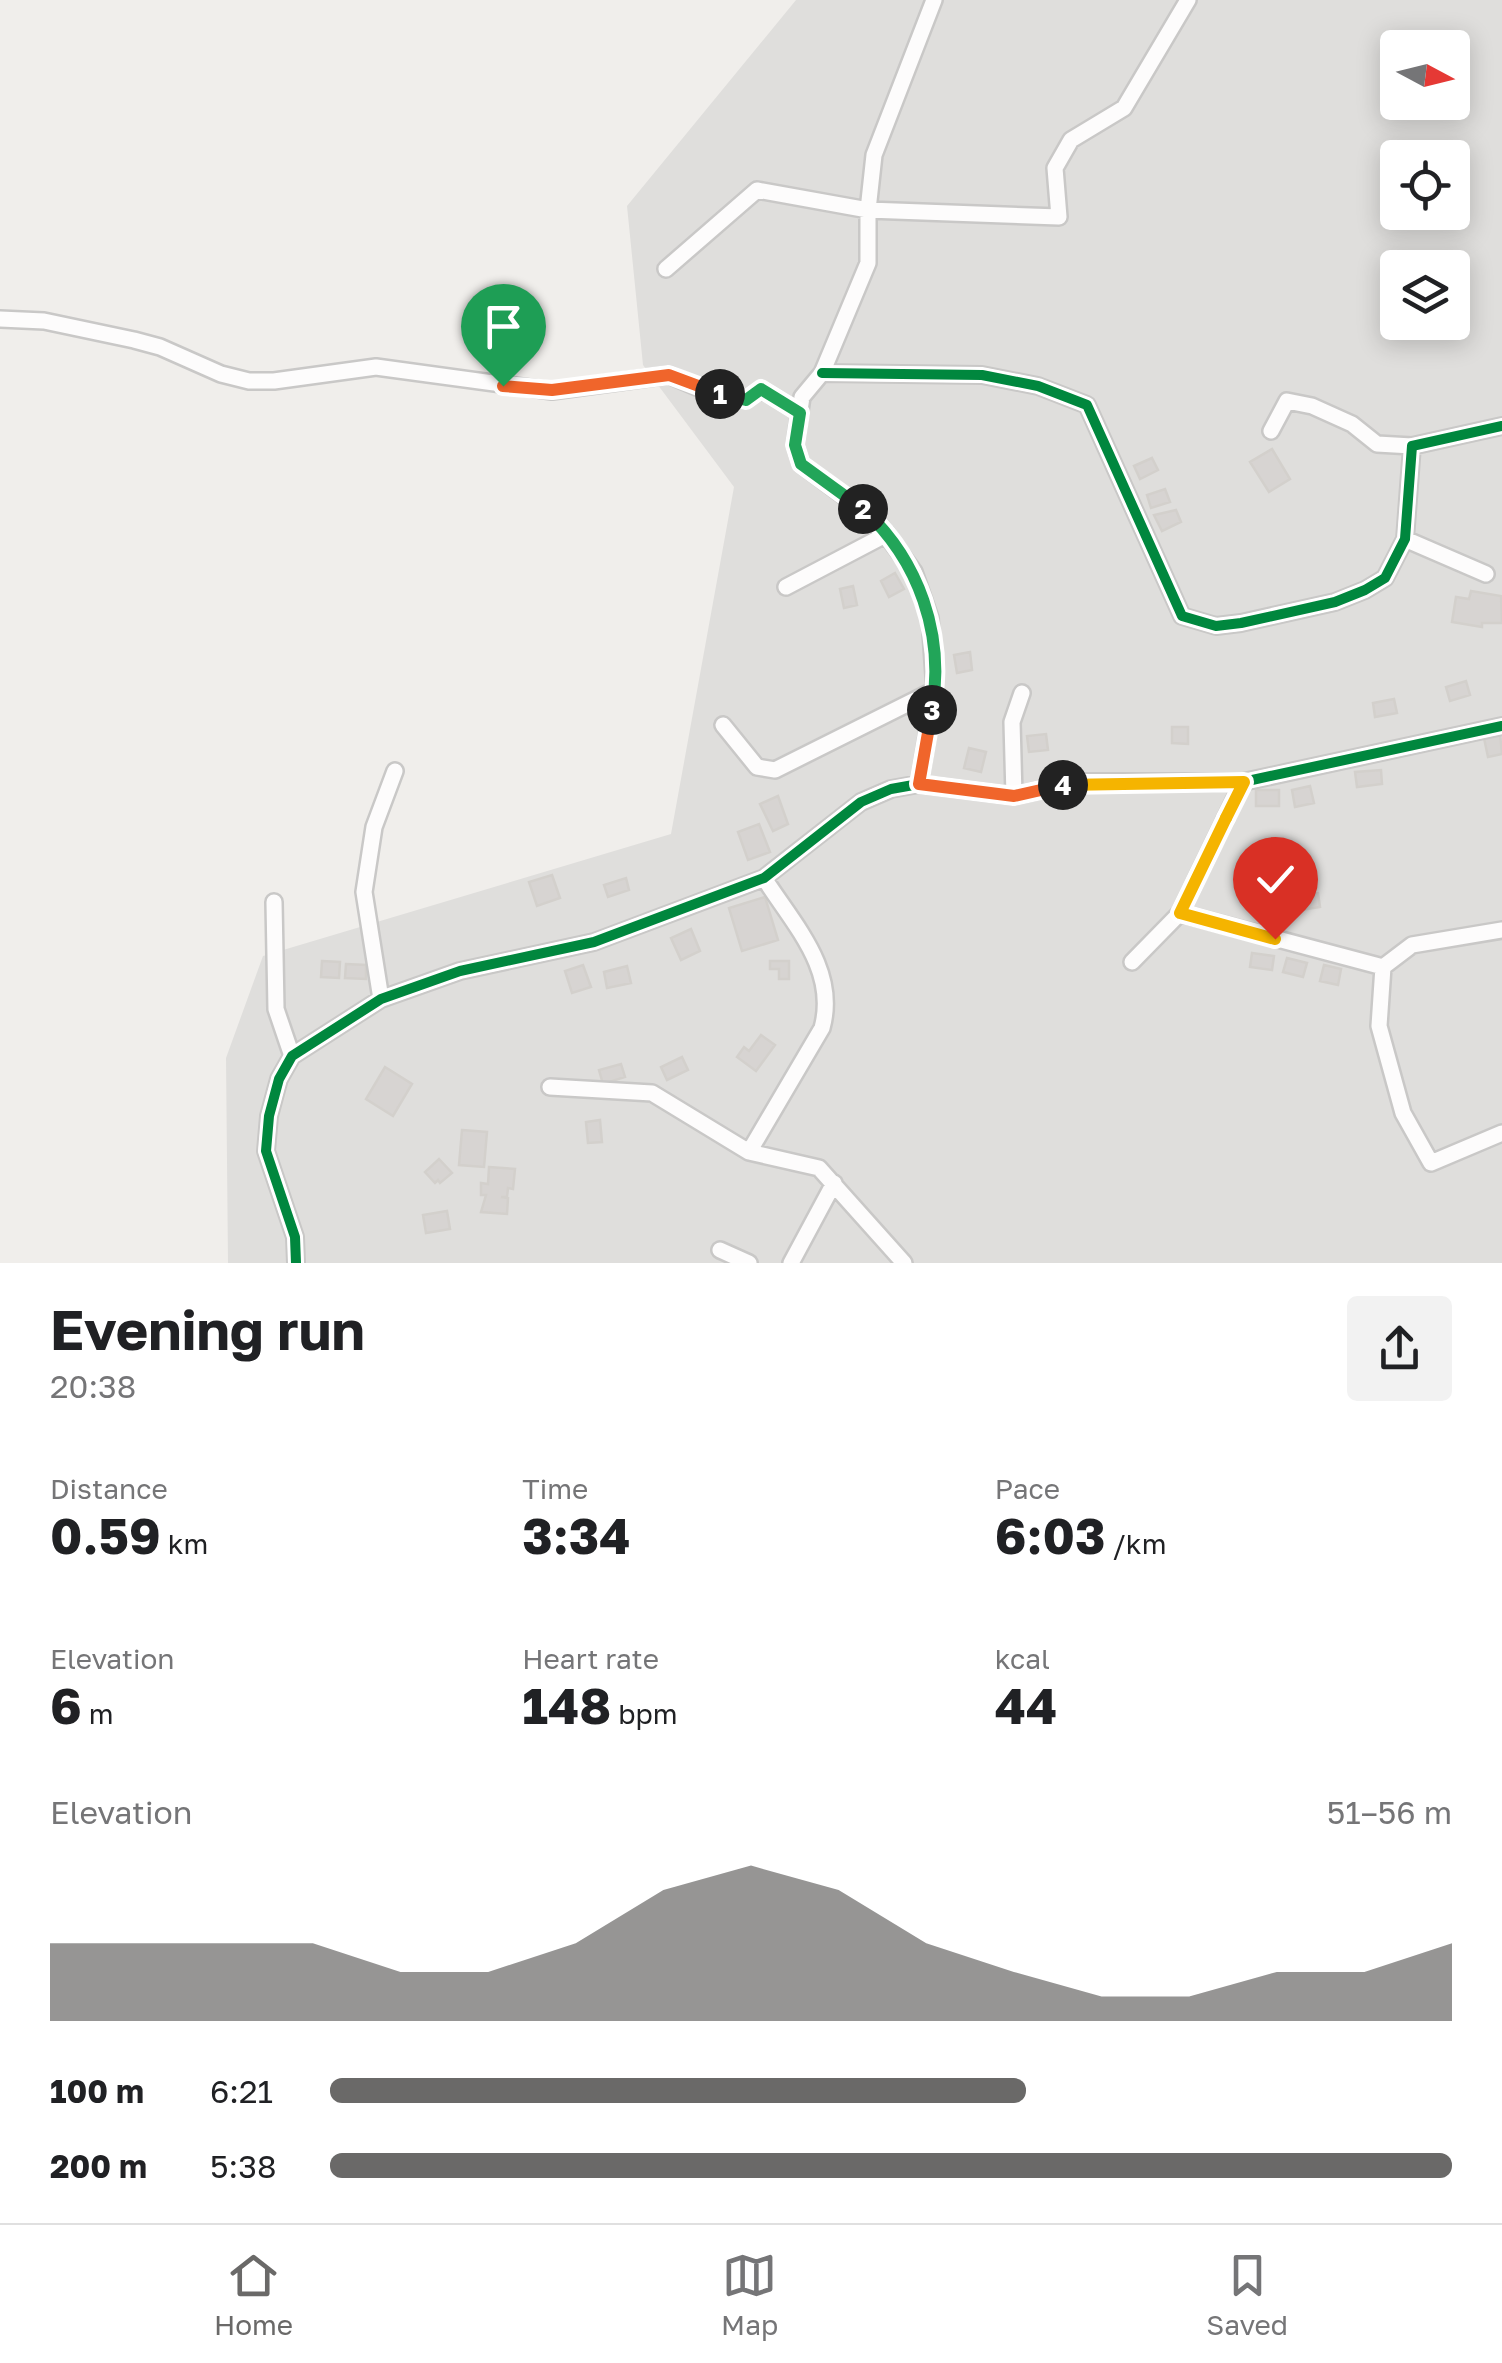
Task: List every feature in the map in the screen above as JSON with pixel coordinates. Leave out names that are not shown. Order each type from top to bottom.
[{"type":"street","points":[[919,784],[936,690],[930,618],[914,572],[886,534],[855,502],[801,464],[795,445],[802,397],[822,374],[868,264],[874,155],[934,0]]},
{"type":"street","points":[[666,269],[756,190],[868,210],[1059,217],[1055,168],[1071,140],[1124,108],[1188,0]]},
{"type":"street","points":[[0,318],[44,320],[134,340],[220,374],[249,381],[376,367],[552,390],[669,375],[704,390],[746,400],[761,389],[800,413]]},
{"type":"street","points":[[822,374],[982,375],[1038,386],[1087,404],[1182,616],[1216,626],[1335,602],[1385,578],[1405,540],[1412,446]]},
{"type":"street","points":[[1271,431],[1287,402],[1312,406],[1352,424],[1377,444],[1412,446],[1502,426]]},
{"type":"street","points":[[786,587],[886,534]]},
{"type":"street","points":[[1405,540],[1486,574]]},
{"type":"street","points":[[723,725],[757,767],[775,770],[936,690]]},
{"type":"street","points":[[1014,796],[1012,722],[1022,693]]},
{"type":"street","points":[[296,1263],[295,1238],[266,1150],[269,1116],[279,1079],[292,1056],[380,1000],[460,972],[594,942],[764,878],[862,802],[892,789],[919,784],[1014,796],[1074,782],[1244,782],[1502,726]]},
{"type":"street","points":[[380,1000],[364,892],[374,826],[395,771]]},
{"type":"street","points":[[1132,962],[1180,913],[1244,782]]},
{"type":"street","points":[[749,1152],[822,1028],[827,1011],[827,988],[816,958],[764,878]]},
{"type":"street","points":[[274,902],[276,1010],[292,1056]]},
{"type":"street","points":[[1180,913],[1383,968]]},
{"type":"street","points":[[1502,930],[1412,944],[1383,968],[1380,1026],[1403,1113],[1430,1163],[1502,1132]]},
{"type":"street","points":[[550,1088],[652,1093],[749,1152],[820,1168],[904,1263]]},
{"type":"street","points":[[791,1263],[834,1183]]},
{"type":"street","points":[[720,1250],[749,1263]]},
{"type":"shaded area","points":[[796,0],[1502,0],[1502,1263],[228,1263],[226,1058],[263,956],[671,834],[734,487],[643,365],[627,206]]},
{"type":"building","points":[[1272,449],[1290,479],[1269,492],[1250,462]]},
{"type":"building","points":[[1152,458],[1158,470],[1140,479],[1134,466]]},
{"type":"building","points":[[1165,489],[1170,502],[1151,508],[1147,495]]},
{"type":"building","points":[[1176,510],[1181,522],[1162,531],[1154,515]]},
{"type":"building","points":[[895,573],[904,589],[889,597],[881,581]]},
{"type":"building","points":[[853,586],[857,605],[844,608],[840,589]]},
{"type":"building","points":[[1471,591],[1501,596],[1502,623],[1482,623],[1482,627],[1452,622],[1456,597],[1469,599]]},
{"type":"building","points":[[970,652],[972,670],[957,673],[954,655]]},
{"type":"building","points":[[1466,681],[1470,695],[1450,701],[1446,687]]},
{"type":"building","points":[[1394,699],[1397,713],[1375,717],[1373,703]]},
{"type":"building","points":[[1172,727],[1188,727],[1188,744],[1172,743]]},
{"type":"building","points":[[1046,734],[1048,750],[1029,752],[1027,736]]},
{"type":"building","points":[[1500,734],[1502,754],[1488,757],[1484,738]]},
{"type":"building","points":[[969,748],[986,752],[981,772],[964,768]]},
{"type":"building","points":[[1381,770],[1382,784],[1357,787],[1355,772]]},
{"type":"building","points":[[1310,786],[1314,803],[1295,807],[1292,790]]},
{"type":"building","points":[[1256,790],[1279,790],[1279,806],[1256,806]]},
{"type":"building","points":[[778,796],[788,824],[773,831],[760,804]]},
{"type":"building","points":[[759,824],[770,852],[748,860],[738,832]]},
{"type":"building","points":[[552,875],[560,898],[537,906],[529,882]]},
{"type":"building","points":[[626,878],[629,890],[608,897],[604,885]]},
{"type":"building","points":[[1288,884],[1289,902],[1271,902],[1270,885]]},
{"type":"building","points":[[1318,893],[1320,907],[1301,910],[1299,895]]},
{"type":"building","points":[[765,897],[778,940],[742,951],[729,908]]},
{"type":"building","points":[[691,929],[700,951],[681,960],[671,938]]},
{"type":"building","points":[[1252,953],[1274,956],[1272,970],[1250,967]]},
{"type":"building","points":[[1287,958],[1307,963],[1303,977],[1283,972]]},
{"type":"building","points":[[322,961],[340,962],[339,978],[321,977]]},
{"type":"building","points":[[770,961],[789,961],[789,979],[779,979],[779,969],[770,969]]},
{"type":"building","points":[[346,964],[366,965],[366,979],[345,978]]},
{"type":"building","points":[[583,965],[591,987],[572,993],[565,971]]},
{"type":"building","points":[[1324,965],[1341,969],[1338,985],[1320,981]]},
{"type":"building","points":[[627,966],[631,983],[607,988],[604,972]]},
{"type":"building","points":[[761,1035],[775,1045],[756,1071],[737,1057],[744,1047],[749,1051]]},
{"type":"building","points":[[682,1057],[688,1070],[667,1080],[661,1067]]},
{"type":"building","points":[[621,1064],[625,1077],[603,1084],[599,1070]]},
{"type":"building","points":[[385,1067],[412,1084],[393,1116],[366,1099]]},
{"type":"building","points":[[600,1120],[602,1142],[588,1143],[586,1122]]},
{"type":"building","points":[[462,1130],[487,1132],[484,1167],[459,1165]]},
{"type":"building","points":[[439,1159],[452,1173],[435,1183],[425,1172]]},
{"type":"building","points":[[489,1167],[515,1169],[513,1189],[508,1188],[507,1197],[501,1197],[508,1198],[507,1214],[481,1212],[486,1195],[481,1195],[481,1183],[488,1184]]},
{"type":"building","points":[[447,1211],[450,1229],[426,1233],[423,1215]]},
{"type":"cycle path","points":[[822,373],[982,375],[1038,386],[1087,405],[1182,616],[1216,626],[1335,602],[1385,578],[1405,539],[1412,446],[1502,426]]},
{"type":"cycle path","points":[[296,1263],[295,1237],[266,1151],[269,1116],[279,1079],[292,1056],[381,999],[460,971],[594,942],[764,878],[861,802],[891,789],[919,784],[1014,796],[1075,782],[1243,782],[1502,726]]},
{"type":"route","points":[[503,386],[552,390],[669,375],[704,390],[746,400],[761,389],[800,413],[795,445],[801,464],[874,520],[914,572],[930,618],[936,690],[919,784],[1014,796],[1074,782],[1244,782],[1180,913],[1275,939]]}]
